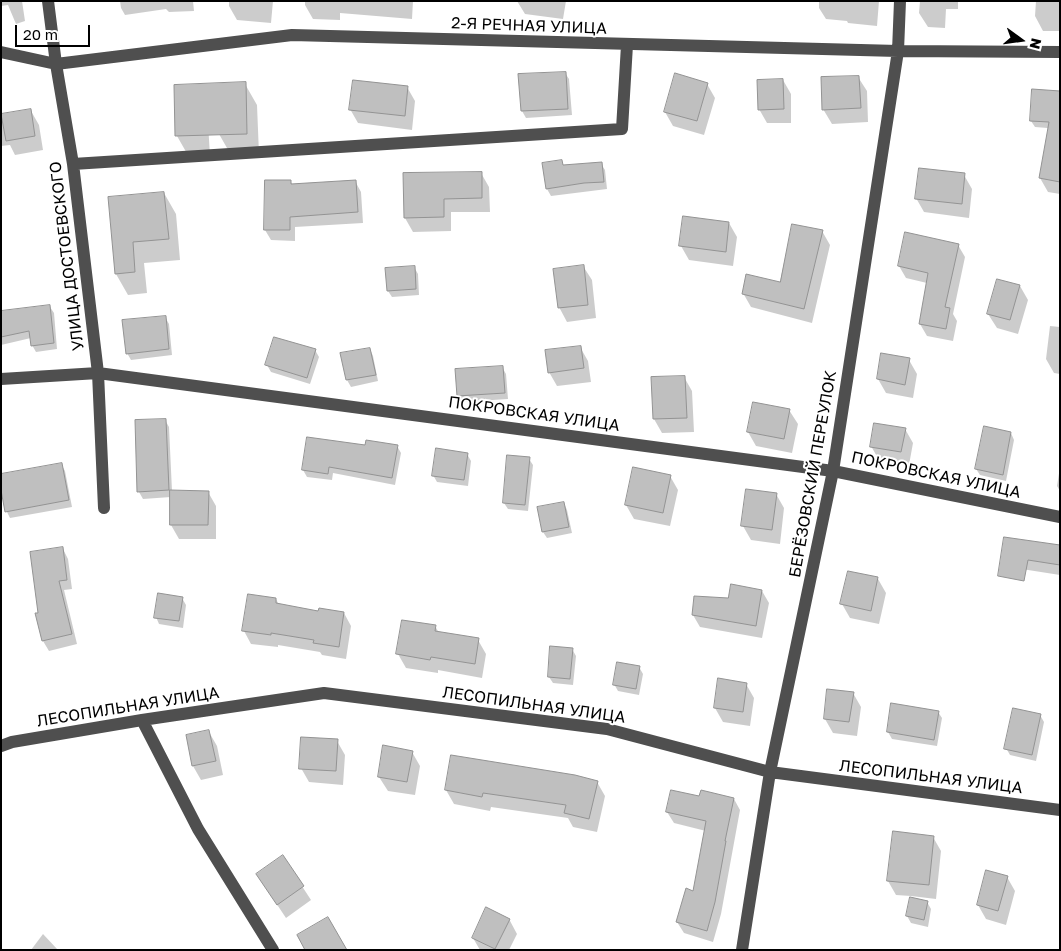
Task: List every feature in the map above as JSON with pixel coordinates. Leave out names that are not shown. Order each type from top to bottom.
[{"type":"street","name":"УЛИЦА ДОСТОЕВСКОГО","points":[[48,1],[56,64],[73,164],[98,373],[104,508]]},
{"type":"street","name":"БЕРЁЗОВСКИЙ ПЕРЕУЛОК","points":[[742,950],[770,772],[834,470],[898,51],[900,1]]},
{"type":"street","name":"2-Я РЕЧНАЯ УЛИЦА","points":[[1,52],[56,64],[292,35],[898,51],[1060,52]]},
{"type":"street","points":[[73,164],[622,129],[628,45]]},
{"type":"street","name":"ПОКРОВСКАЯ УЛИЦА","points":[[1,380],[98,373],[834,470],[1060,517]]},
{"type":"street","name":"ЛЕСОПИЛЬНАЯ УЛИЦА","points":[[1,746],[12,742],[142,720],[324,693],[607,729],[770,772],[1060,810]]},
{"type":"street","points":[[142,720],[198,830],[272,950]]},
{"type":"building","points":[[566,72],[568,109],[521,111],[518,74]]},
{"type":"building","points":[[675,73],[708,83],[697,121],[664,112]]},
{"type":"building","points":[[859,76],[861,108],[822,110],[821,77]]},
{"type":"building","points":[[783,79],[784,109],[758,110],[757,80]]},
{"type":"building","points":[[353,80],[408,86],[405,116],[349,110]]},
{"type":"building","points":[[246,82],[247,134],[175,136],[174,85]]},
{"type":"building","points":[[1032,89],[1060,91],[1060,182],[1039,178],[1049,122],[1030,121]]},
{"type":"building","points":[[31,109],[35,136],[6,141],[1,114]]},
{"type":"building","points":[[562,160],[563,165],[602,162],[604,182],[546,189],[542,163]]},
{"type":"building","points":[[919,168],[965,173],[962,204],[915,199]]},
{"type":"building","points":[[482,172],[482,198],[444,199],[444,217],[404,218],[403,173]]},
{"type":"building","points":[[265,180],[291,180],[291,184],[356,180],[358,212],[290,217],[290,230],[264,230]]},
{"type":"building","points":[[164,192],[169,239],[133,242],[135,272],[115,274],[108,197]]},
{"type":"building","points":[[683,216],[729,222],[726,252],[679,246]]},
{"type":"building","points":[[792,224],[823,230],[804,309],[742,294],[746,274],[780,282]]},
{"type":"building","points":[[905,232],[959,244],[945,307],[950,308],[946,329],[919,324],[928,273],[898,266]]},
{"type":"building","points":[[584,265],[588,305],[558,308],[553,269]]},
{"type":"building","points":[[415,266],[416,289],[387,291],[385,268]]},
{"type":"building","points":[[997,279],[1020,285],[1010,320],[987,314]]},
{"type":"building","points":[[50,305],[54,343],[31,346],[29,331],[1,337],[1,311]]},
{"type":"building","points":[[166,316],[169,349],[126,354],[122,320]]},
{"type":"building","points":[[274,337],[316,349],[307,378],[265,365]]},
{"type":"building","points":[[581,346],[584,368],[548,373],[545,350]]},
{"type":"building","points":[[370,348],[376,375],[346,380],[340,353]]},
{"type":"building","points":[[881,353],[910,358],[905,385],[877,379]]},
{"type":"building","points":[[503,366],[505,393],[457,396],[455,369]]},
{"type":"building","points":[[685,376],[687,418],[653,419],[651,377]]},
{"type":"building","points":[[753,402],[790,409],[784,439],[747,432]]},
{"type":"building","points":[[166,419],[169,490],[137,492],[135,420]]},
{"type":"building","points":[[874,423],[906,428],[901,452],[870,447]]},
{"type":"building","points":[[984,426],[1011,432],[1003,475],[975,469]]},
{"type":"building","points":[[307,437],[365,445],[366,440],[398,445],[392,478],[329,467],[328,474],[302,470]]},
{"type":"building","points":[[436,448],[468,453],[464,480],[432,476]]},
{"type":"building","points":[[507,455],[530,457],[525,505],[503,503]]},
{"type":"building","points":[[62,463],[69,500],[5,512],[1,490],[1,474]]},
{"type":"building","points":[[633,467],[671,475],[663,513],[625,505]]},
{"type":"building","points":[[746,489],[777,493],[772,530],[741,526]]},
{"type":"building","points":[[170,490],[209,491],[208,525],[170,525]]},
{"type":"building","points":[[564,502],[569,527],[542,532],[537,507]]},
{"type":"building","points":[[1004,537],[1060,545],[1060,565],[1028,560],[1024,581],[998,576]]},
{"type":"building","points":[[63,547],[67,580],[59,581],[72,634],[42,641],[35,613],[38,613],[30,552]]},
{"type":"building","points":[[848,571],[878,577],[871,611],[840,604]]},
{"type":"building","points":[[731,584],[762,590],[756,626],[692,615],[694,596],[728,598]]},
{"type":"building","points":[[158,593],[183,597],[179,621],[154,618]]},
{"type":"building","points":[[248,594],[276,598],[276,603],[318,611],[319,608],[344,612],[339,647],[313,643],[314,640],[271,633],[271,635],[242,631]]},
{"type":"building","points":[[402,620],[436,625],[435,631],[479,638],[475,664],[431,657],[430,660],[396,654]]},
{"type":"building","points":[[550,646],[573,648],[570,679],[548,677]]},
{"type":"building","points":[[617,662],[640,666],[636,689],[613,685]]},
{"type":"building","points":[[718,678],[747,683],[743,712],[714,708]]},
{"type":"building","points":[[827,689],[854,692],[849,722],[824,719]]},
{"type":"building","points":[[891,703],[939,711],[934,740],[887,732]]},
{"type":"building","points":[[1013,708],[1041,714],[1032,755],[1004,749]]},
{"type":"building","points":[[209,730],[216,761],[192,766],[186,735]]},
{"type":"building","points":[[301,737],[338,739],[336,771],[299,769]]},
{"type":"building","points":[[383,745],[413,751],[407,782],[378,777]]},
{"type":"building","points":[[451,755],[575,775],[598,781],[589,819],[564,813],[566,805],[483,793],[482,797],[445,790]]},
{"type":"building","points":[[671,790],[699,796],[701,790],[734,798],[715,902],[707,931],[676,922],[686,888],[693,891],[706,821],[666,812]]},
{"type":"building","points":[[893,831],[934,836],[929,885],[887,881]]},
{"type":"building","points":[[283,855],[304,886],[277,905],[256,874]]},
{"type":"building","points":[[986,870],[1008,876],[998,911],[977,905]]},
{"type":"building","points":[[910,897],[928,901],[924,920],[906,916]]},
{"type":"building","points":[[486,907],[510,919],[495,949],[472,938]]},
{"type":"building","points":[[328,917],[347,950],[305,950],[297,935]]}]
